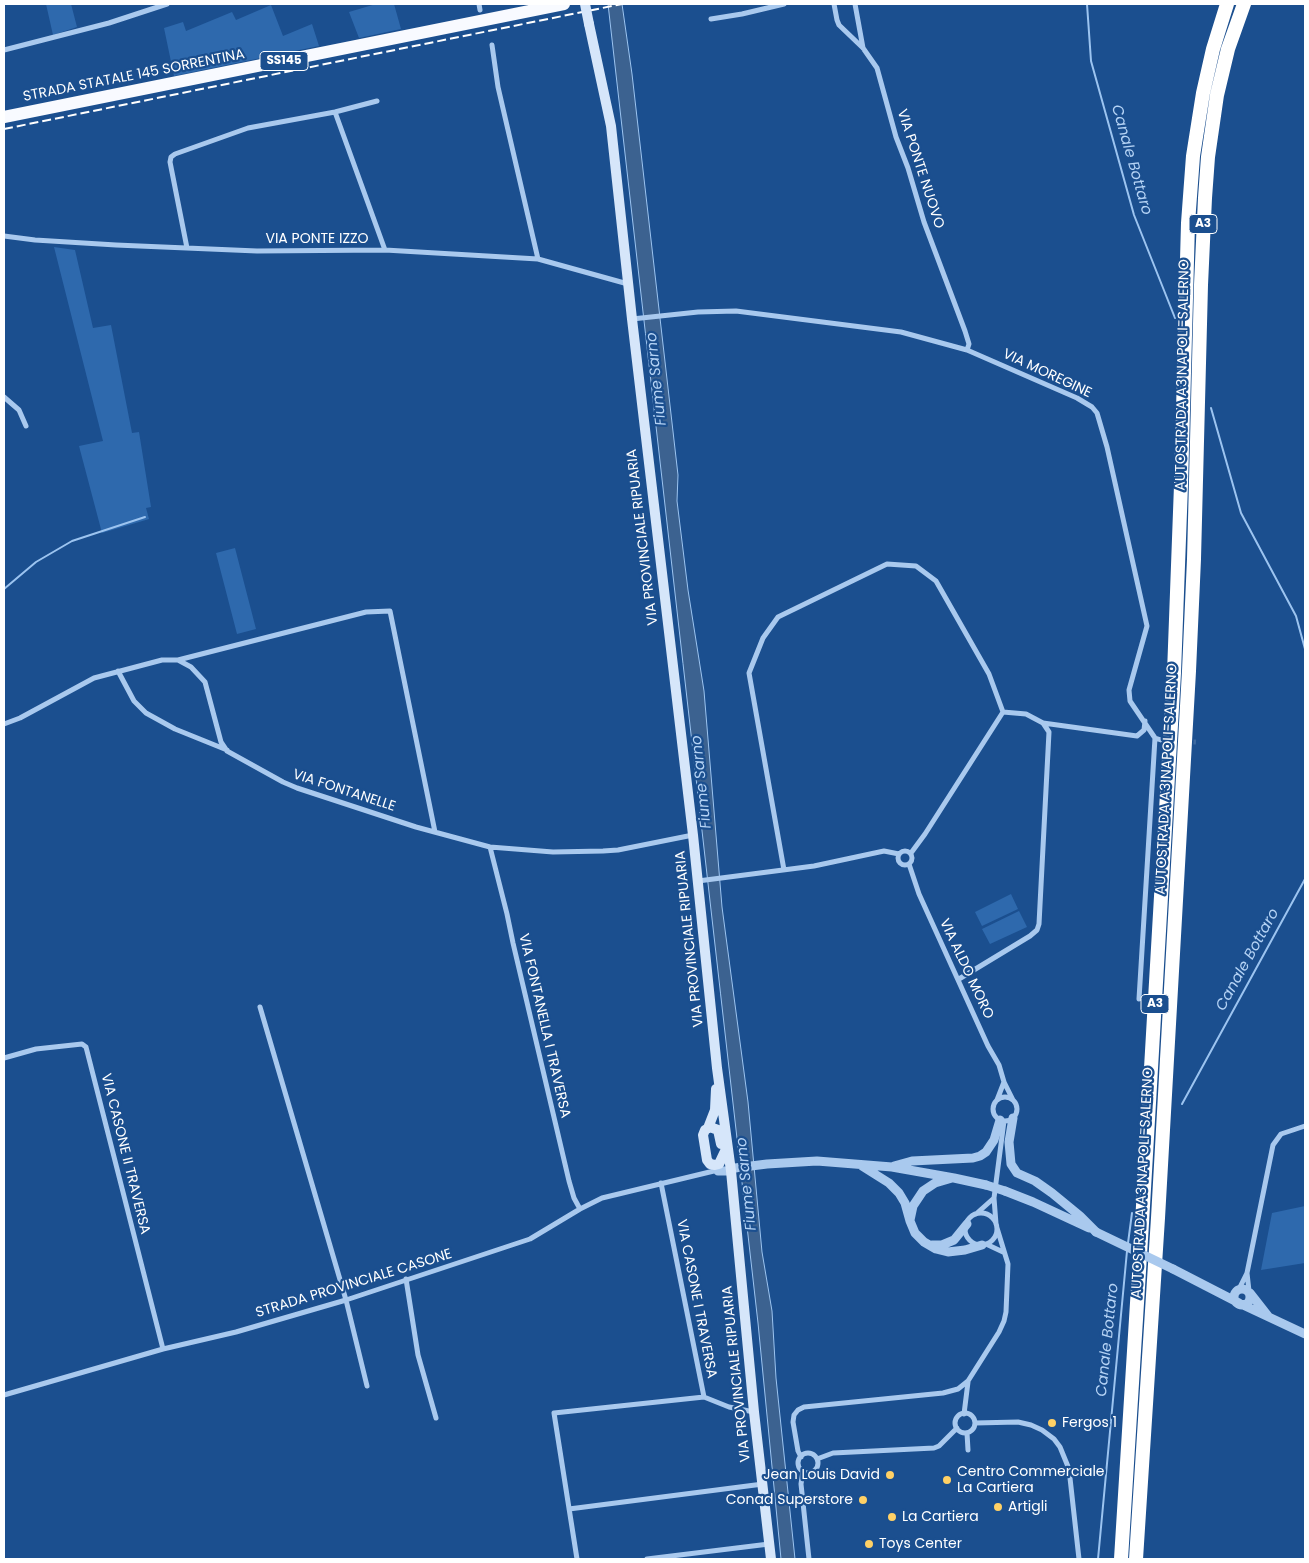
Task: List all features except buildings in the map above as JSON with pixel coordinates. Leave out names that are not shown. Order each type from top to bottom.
[{"type":"highway","name":"STRADA STATALE 145 SORRENTINA","points":[[4,117],[564,4]]},
{"type":"highway","points":[[1203,93],[1207,54],[1219,4]]},
{"type":"highway","name":"AUTOSTRADA A3 NAPOLI-SALERNO","points":[[1121,1559],[1172,700],[1181,495],[1188,223],[1193,156],[1203,93],[1213,49],[1227,4]]},
{"type":"highway","name":"AUTOSTRADA A3 NAPOLI-SALERNO","points":[[1136,1559],[1190,662],[1205,198],[1208,157],[1218,95],[1228,49],[1244,4]]},
{"type":"main road","name":"VIA PROVINCIALE RIPUARIA","points":[[585,4],[610,126],[699,880],[727,1145]]},
{"type":"main road","name":"VIA PROVINCIALE RIPUARIA","points":[[718,1068],[715,1110],[703,1135],[722,1165],[731,1186],[771,1559]]},
{"type":"main road","points":[[708,1128],[713,1127],[719,1132],[727,1145],[722,1165]]},
{"type":"main road","name":"VIA PROVINCIALE RIPUARIA","points":[[719,1132],[722,1165]]},
{"type":"street","points":[[4,50],[109,23],[167,4]]},
{"type":"street","points":[[711,19],[784,4]]},
{"type":"street","name":"VIA PONTE NUOVO","points":[[834,4],[839,25],[863,48],[873,61],[882,81],[896,137],[908,168],[924,222],[965,331],[969,344],[967,350]]},
{"type":"street","points":[[855,4],[863,48]]},
{"type":"street","points":[[492,45],[498,87],[538,259]]},
{"type":"street","points":[[187,248],[170,162],[171,157],[248,128],[335,112],[378,101]]},
{"type":"street","points":[[335,112],[385,250]]},
{"type":"street","name":"VIA PONTE IZZO","points":[[4,236],[70,243],[257,250],[385,250],[538,259],[628,284]]},
{"type":"street","name":"VIA MOREGINE","points":[[632,319],[736,311],[901,332],[967,350],[1077,398],[1092,407],[1097,413],[1107,447],[1147,626],[1129,690],[1130,700],[1158,739],[1139,999]]},
{"type":"street","points":[[4,397],[18,410],[26,426]]},
{"type":"street","points":[[784,870],[749,673],[763,638],[778,618],[887,564],[916,566],[936,581],[989,674],[1002,712]]},
{"type":"street","points":[[4,724],[20,718],[94,678],[162,660],[178,660],[366,612],[390,611],[434,832]]},
{"type":"street","points":[[178,660],[191,667],[205,682],[221,742],[227,750]]},
{"type":"street","name":"VIA FONTANELLE","points":[[118,671],[134,700],[146,714],[175,730],[227,750],[297,788],[434,832],[490,847],[553,852],[618,850],[693,835]]},
{"type":"street","points":[[1002,712],[1026,714],[1043,723],[1137,736],[1144,730],[1144,722]]},
{"type":"street","points":[[899,854],[900,862],[903,865],[909,864],[912,860],[911,853],[1002,712]]},
{"type":"street","points":[[959,979],[1030,936],[1037,930],[1039,924],[1049,732],[1043,723]]},
{"type":"street","name":"VIA FONTANELLA I TRAVERSA","points":[[490,847],[569,1181],[574,1198],[580,1209]]},
{"type":"street","points":[[699,880],[784,870],[884,851],[899,854],[904,851],[911,853]]},
{"type":"street","name":"VIA ALDO MORO","points":[[909,864],[919,894],[988,1046],[999,1065],[1004,1082],[1013,1100]]},
{"type":"street","points":[[260,1007],[346,1300],[367,1386]]},
{"type":"street","name":"VIA CASONE II TRAVERSA","points":[[4,1058],[36,1049],[82,1044],[86,1047],[163,1349]]},
{"type":"street","points":[[1004,1082],[993,1111],[1006,1120]]},
{"type":"street","points":[[892,1167],[912,1161],[980,1156],[986,1152],[1006,1120],[1017,1111],[1013,1100],[1003,1097],[996,1101]]},
{"type":"street","points":[[809,1559],[800,1484],[803,1471],[799,1463],[801,1457],[793,1422],[794,1415],[798,1410],[804,1407],[943,1393],[958,1389],[968,1381],[1004,1321],[1009,1272],[997,1226],[994,1198],[1006,1120]]},
{"type":"street","points":[[1006,1120],[1011,1164],[1017,1173],[1035,1181],[1052,1193],[1096,1232]]},
{"type":"street","points":[[1240,1304],[1246,1304],[1249,1301],[1244,1291],[1274,1145],[1281,1134],[1305,1126]]},
{"type":"street","points":[[702,1173],[706,1169],[722,1165],[817,1161],[892,1167],[986,1185],[1033,1202],[1216,1290],[1256,1312],[1305,1334]]},
{"type":"street","name":"STRADA PROVINCIALE CASONE","points":[[4,1395],[163,1349],[236,1332],[346,1300],[530,1239],[602,1198],[702,1173],[722,1165]]},
{"type":"street","points":[[859,1165],[889,1183],[900,1193],[910,1221],[919,1238],[936,1249],[948,1252],[965,1250],[984,1244],[993,1240],[997,1226]]},
{"type":"street","points":[[910,1221],[913,1206],[923,1190],[935,1183],[954,1178]]},
{"type":"street","name":"VIA CASONE I TRAVERSA","points":[[661,1183],[704,1397],[729,1407],[754,1412]]},
{"type":"street","points":[[929,1245],[948,1243],[959,1235],[971,1217],[994,1198]]},
{"type":"street","points":[[975,1214],[988,1214],[997,1226]]},
{"type":"street","points":[[966,1224],[967,1236],[973,1242],[1004,1252]]},
{"type":"street","points":[[1240,1304],[1235,1297],[1244,1291],[1247,1273]]},
{"type":"street","points":[[406,1279],[418,1355],[436,1418]]},
{"type":"street","points":[[1216,1290],[1244,1291],[1268,1316]]},
{"type":"street","points":[[817,1459],[833,1453],[934,1448],[939,1446],[957,1428],[957,1419],[964,1414],[968,1381]]},
{"type":"street","points":[[577,1559],[554,1413],[704,1397]]},
{"type":"street","points":[[964,1414],[973,1417],[975,1423],[973,1429],[966,1433]]},
{"type":"street","points":[[975,1423],[1018,1422],[1031,1425],[1048,1434],[1060,1447],[1069,1469],[1079,1559]]},
{"type":"street","points":[[957,1428],[966,1433]]},
{"type":"street","points":[[966,1433],[968,1450]]},
{"type":"street","points":[[801,1457],[810,1454],[817,1459],[818,1465],[815,1470],[809,1473],[803,1471]]},
{"type":"street","points":[[569,1509],[763,1484]]},
{"type":"street","points":[[647,1559],[770,1544]]},
{"type":"shaded area","points":[[46,4],[71,4],[77,27],[53,35]]},
{"type":"shaded area","points":[[376,4],[394,4],[401,29],[359,38],[349,12]]},
{"type":"shaded area","points":[[271,5],[283,36],[312,24],[319,46],[174,76],[164,28],[183,22],[186,31],[232,12],[236,20]]},
{"type":"shaded area","points":[[54,247],[75,250],[93,328],[111,325],[132,433],[139,432],[151,507],[146,508],[149,519],[102,533],[79,446],[103,441]]},
{"type":"shaded area","points":[[235,548],[256,629],[237,634],[216,553]]},
{"type":"shaded area","points":[[1011,894],[1018,909],[982,926],[975,912]]},
{"type":"shaded area","points":[[1019,911],[1027,927],[990,944],[982,929]]},
{"type":"shaded area","points":[[1305,1206],[1305,1263],[1261,1270],[1272,1213]]},
{"type":"water","name":"Fiume Sarno","points":[[608,4],[622,4],[632,74],[678,475],[677,501],[688,590],[704,691],[722,907],[748,1102],[762,1252],[772,1311],[776,1378],[795,1559],[781,1559],[758,1323]]},
{"type":"waterway","name":"Canale Bottaro","points":[[1087,4],[1091,61],[1134,215],[1175,318]]},
{"type":"waterway","name":"Canale Bottaro","points":[[1211,408],[1241,513],[1296,616],[1305,649]]},
{"type":"waterway","points":[[4,589],[36,562],[72,541],[145,517]]},
{"type":"waterway","name":"Canale Bottaro","points":[[1182,1104],[1305,879]]},
{"type":"waterway","name":"Canale Bottaro","points":[[1128,1243],[1132,1213]]},
{"type":"waterway","name":"Canale Bottaro","points":[[1098,1559],[1127,1251]]},
{"type":"tunnel","points":[[1171,741],[1196,742]]},
{"type":"railway","points":[[4,129],[622,4]]},
{"type":"place","name":"Fergos 1","points":[[1052,1423]]},
{"type":"place","name":"Jean Louis David","points":[[890,1475]]},
{"type":"place","name":"Centro Commerciale La Cartiera","points":[[947,1480]]},
{"type":"place","name":"Conad Superstore","points":[[863,1500]]},
{"type":"place","name":"Artigli","points":[[998,1507]]},
{"type":"place","name":"La Cartiera","points":[[892,1517]]},
{"type":"place","name":"Toys Center","points":[[869,1544]]}]
